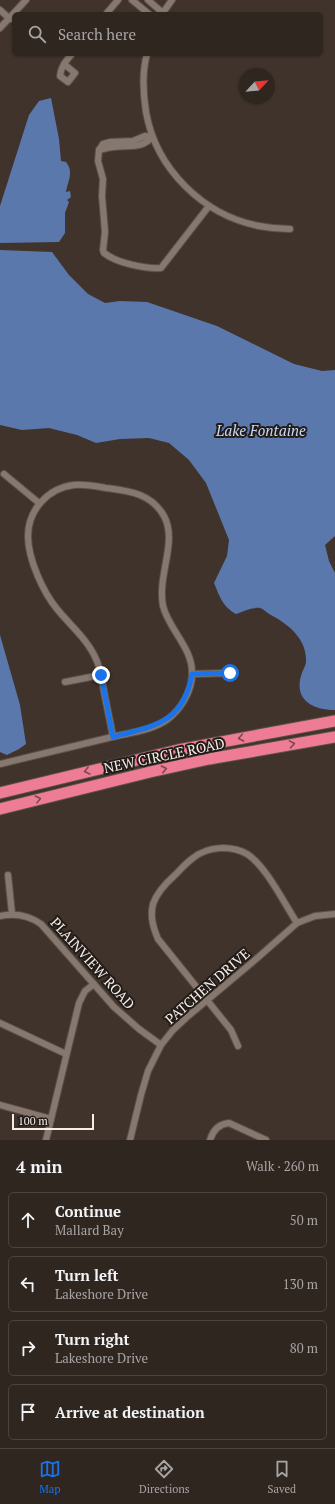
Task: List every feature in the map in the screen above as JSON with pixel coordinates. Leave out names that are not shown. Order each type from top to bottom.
[{"type":"highway","name":"NEW CIRCLE ROAD","points":[[0,793],[178,750],[335,722]]},
{"type":"highway","name":"NEW CIRCLE ROAD","points":[[0,809],[209,759],[335,737]]},
{"type":"street","points":[[16,12],[26,0]]},
{"type":"street","points":[[108,12],[118,0]]},
{"type":"street","points":[[132,0],[147,12]]},
{"type":"street","points":[[148,0],[161,12]]},
{"type":"street","points":[[163,12],[172,0]]},
{"type":"street","points":[[0,10],[10,19]]},
{"type":"street","points":[[0,28],[12,17]]},
{"type":"street","points":[[64,64],[70,56]]},
{"type":"street","points":[[147,56],[144,76],[144,93],[147,117],[152,137],[161,155],[173,173],[193,194],[209,206],[224,214],[252,225],[269,228],[290,229]]},
{"type":"street","points":[[152,137],[148,142],[139,145],[99,150],[98,161],[103,179],[102,196],[105,232],[104,253],[113,259],[149,269],[161,268],[209,206]]},
{"type":"street","points":[[4,474],[39,503]]},
{"type":"street","points":[[0,764],[113,737],[151,727],[167,719],[179,708],[191,682],[192,674],[188,653],[170,621],[164,606],[162,580],[169,534],[166,522],[158,508],[146,497],[138,493],[79,485],[68,486],[55,491],[39,503],[31,520],[28,536],[31,554],[38,576],[50,600],[84,640],[96,659],[101,675],[113,737]]},
{"type":"street","points":[[192,674],[230,673]]},
{"type":"street","points":[[65,682],[101,675]]},
{"type":"street","points":[[238,1046],[232,1030],[158,939],[153,927],[152,918],[154,903],[159,892],[192,858],[206,851],[223,848],[236,850],[253,858],[264,870],[296,923]]},
{"type":"street","points":[[8,875],[12,914]]},
{"type":"street","name":"PLAINVIEW ROAD","points":[[0,916],[12,914],[31,918],[45,927],[114,1007],[161,1045]]},
{"type":"street","name":"PATCHEN DRIVE","points":[[130,1140],[148,1071],[161,1045],[180,1023],[255,960],[296,923],[315,916],[335,914]]},
{"type":"street","points":[[46,1140],[78,1003],[85,991],[94,984]]},
{"type":"street","points":[[0,1023],[66,1054]]},
{"type":"street","points":[[0,1105],[50,1119]]},
{"type":"street","points":[[210,1140],[215,1129],[224,1123],[229,1123],[266,1140]]},
{"type":"water","points":[[51,98],[59,139],[61,161],[66,162],[70,169],[66,192],[70,191],[71,197],[67,200],[69,202],[65,213],[65,233],[59,242],[0,243],[0,206],[29,115],[39,101]]},
{"type":"water","name":"Lake Fontaine","points":[[0,250],[52,252],[69,275],[88,294],[105,303],[120,301],[147,302],[217,326],[294,364],[322,371],[335,370],[335,536],[325,545],[329,561],[335,573],[335,710],[327,710],[313,706],[303,698],[300,692],[300,685],[306,663],[305,653],[300,639],[290,628],[261,609],[251,609],[236,614],[231,611],[222,601],[214,583],[227,556],[229,540],[206,483],[189,460],[169,443],[149,438],[120,439],[96,443],[77,435],[49,428],[22,430],[0,425]]},
{"type":"water","points":[[0,635],[20,705],[26,744],[7,755],[0,752]]},
{"type":"route","points":[[101,675],[113,737],[159,724],[174,714],[186,696],[192,674],[230,673]]}]
